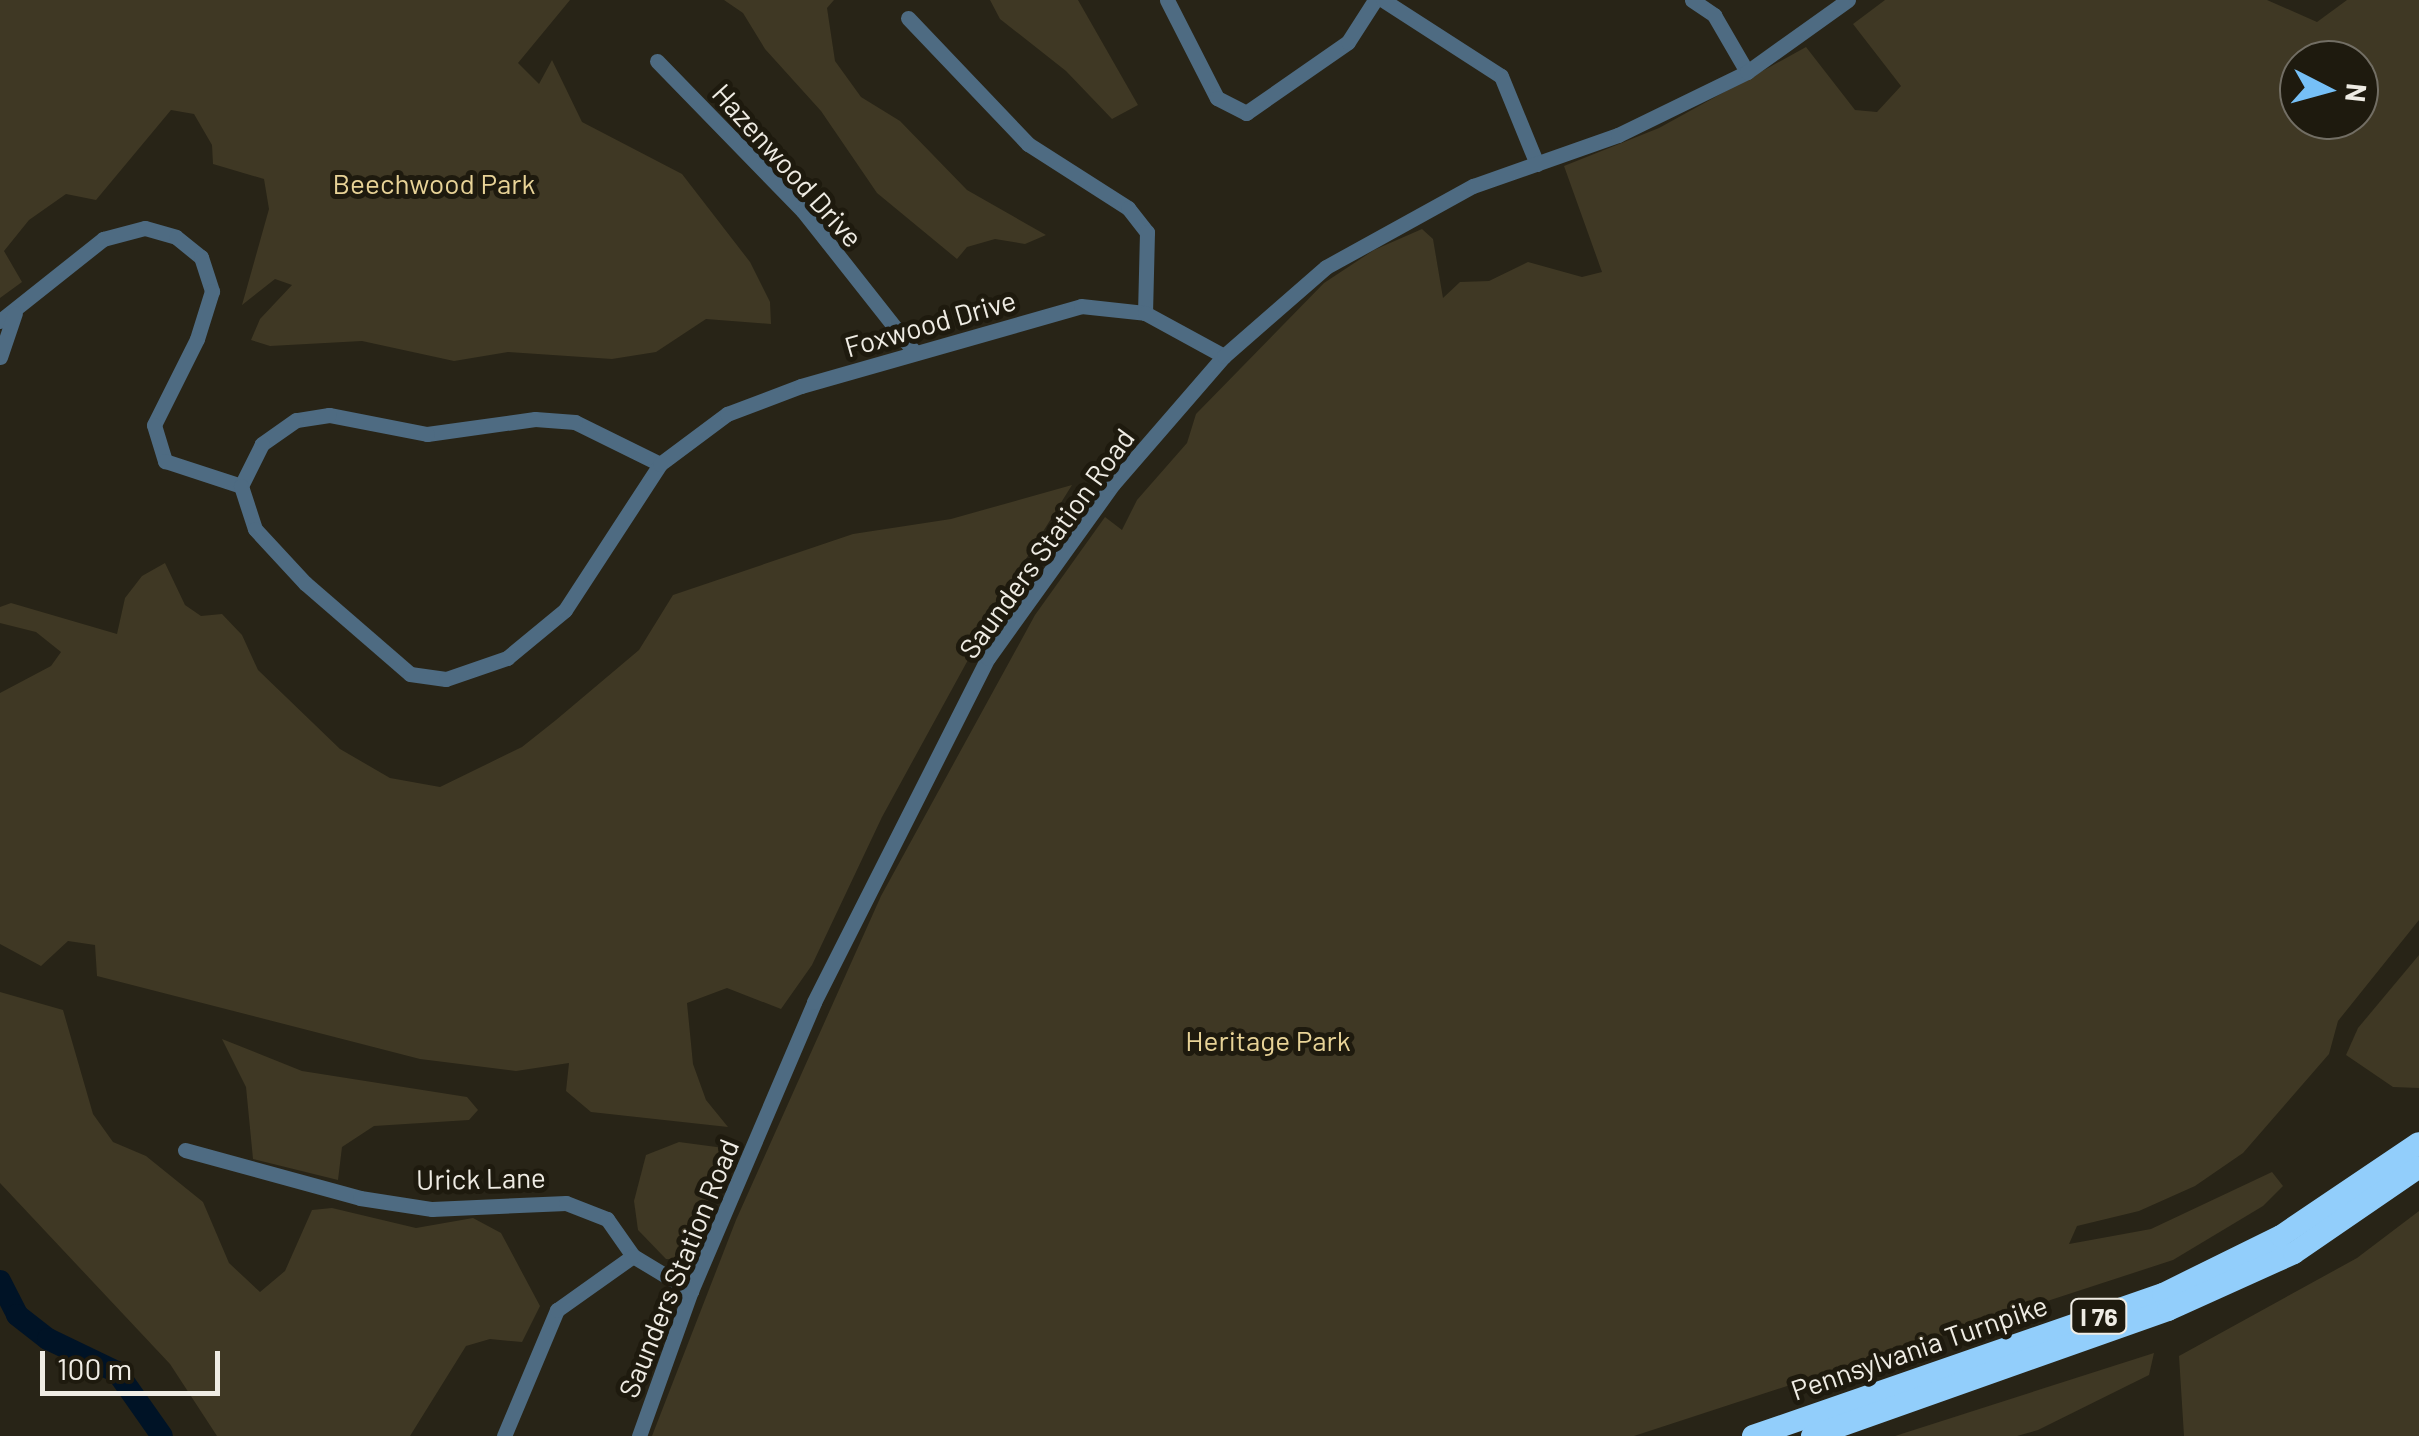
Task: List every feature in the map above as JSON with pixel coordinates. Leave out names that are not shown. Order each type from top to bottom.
[{"type":"highway","name":"Pennsylvania Turnpike","points":[[1753,1436],[2163,1294],[2280,1236],[2419,1144]]},
{"type":"highway","name":"Pennsylvania Turnpike","points":[[1812,1436],[2168,1310],[2294,1253],[2419,1167]]},
{"type":"street","points":[[1167,0],[1217,98],[1246,113],[1348,42],[1379,0],[1500,76],[1537,164]]},
{"type":"street","points":[[1692,0],[1714,15],[1747,72]]},
{"type":"street","name":"Saunders Station Road","points":[[639,1436],[691,1292],[814,1002],[988,658],[1114,484],[1224,356],[1326,266],[1455,194],[1618,135],[1747,72],[1848,0]]},
{"type":"street","points":[[908,18],[1028,144],[1128,208],[1147,232],[1145,313]]},
{"type":"street","name":"Hazenwood Drive","points":[[657,61],[803,211],[915,353]]},
{"type":"street","points":[[0,357],[8,317],[102,239],[145,228],[176,236],[201,258],[212,291],[197,339],[154,425],[166,461],[241,486],[262,444],[296,420],[329,415],[427,434],[535,419],[575,422],[660,464]]},
{"type":"street","name":"Foxwood Drive","points":[[241,486],[255,529],[305,584],[410,674],[446,680],[508,658],[566,610],[660,464],[726,414],[915,353],[1081,306],[1145,313],[1224,356]]},
{"type":"street","name":"Urick Lane","points":[[185,1150],[360,1198],[414,1206],[566,1203],[608,1219],[633,1256],[691,1292]]},
{"type":"street","points":[[504,1436],[557,1310],[633,1256]]},
{"type":"green space","name":"Beechwood Park","points":[[0,0],[570,0],[518,63],[539,84],[552,60],[582,122],[682,174],[750,262],[770,302],[771,324],[706,319],[656,352],[612,359],[508,352],[454,361],[362,341],[270,346],[251,340],[260,319],[292,285],[275,279],[242,305],[269,209],[264,179],[213,164],[212,145],[194,114],[171,110],[96,200],[66,194],[29,220],[4,251],[22,282],[0,298]]},
{"type":"green space","points":[[724,0],[834,0],[827,8],[835,61],[861,97],[900,121],[967,190],[1046,235],[1025,244],[995,239],[967,247],[957,259],[877,193],[821,111],[765,49],[743,13]]},
{"type":"green space","points":[[990,0],[1078,0],[1138,105],[1112,119],[1066,71],[1000,19]]},
{"type":"green space","name":"Heritage Park","points":[[1885,0],[2267,0],[2317,22],[2347,0],[2419,0],[2419,920],[2338,1021],[2329,1054],[2243,1153],[2195,1186],[2139,1211],[2077,1226],[2069,1244],[2151,1229],[2272,1172],[2283,1186],[2263,1206],[2173,1260],[1634,1436],[652,1436],[736,1220],[881,896],[1035,615],[1105,517],[1122,530],[1137,500],[1187,443],[1196,414],[1324,283],[1374,250],[1422,229],[1433,239],[1443,298],[1460,282],[1489,281],[1528,262],[1582,277],[1602,272],[1564,166],[1659,128],[1806,47],[1855,110],[1877,112],[1901,86],[1853,24]]},
{"type":"green space","points":[[1072,485],[1003,596],[882,817],[812,965],[781,1009],[727,988],[687,1003],[693,1064],[706,1100],[728,1127],[591,1112],[566,1091],[569,1063],[516,1071],[420,1059],[97,976],[95,945],[68,941],[41,966],[0,944],[0,693],[51,666],[61,652],[36,632],[0,623],[0,607],[11,603],[117,634],[125,598],[142,576],[165,563],[185,605],[201,616],[222,614],[242,635],[258,670],[340,749],[390,778],[440,787],[522,747],[556,720],[639,650],[673,595],[853,534],[951,519]]},
{"type":"green space","points":[[2419,955],[2419,1088],[2393,1087],[2346,1055],[2358,1028]]},
{"type":"green space","points":[[0,992],[63,1010],[93,1114],[113,1142],[146,1156],[203,1202],[229,1263],[260,1292],[285,1271],[312,1210],[332,1208],[416,1228],[473,1218],[501,1233],[540,1306],[522,1342],[490,1339],[466,1346],[410,1436],[217,1436],[170,1364],[0,1183]]},
{"type":"green space","points":[[222,1039],[302,1071],[467,1097],[478,1110],[469,1120],[374,1126],[342,1147],[338,1180],[253,1159],[246,1087]]},
{"type":"green space","points":[[679,1142],[724,1148],[706,1210],[680,1260],[666,1259],[638,1230],[634,1201],[646,1155]]},
{"type":"green space","points":[[2419,1211],[2419,1436],[2184,1436],[2179,1356],[2357,1258]]},
{"type":"green space","points":[[2154,1353],[2149,1375],[2038,1430],[2017,1436],[1895,1436]]},
{"type":"waterway","points":[[0,1281],[17,1315],[48,1339],[117,1372],[162,1436]]}]
